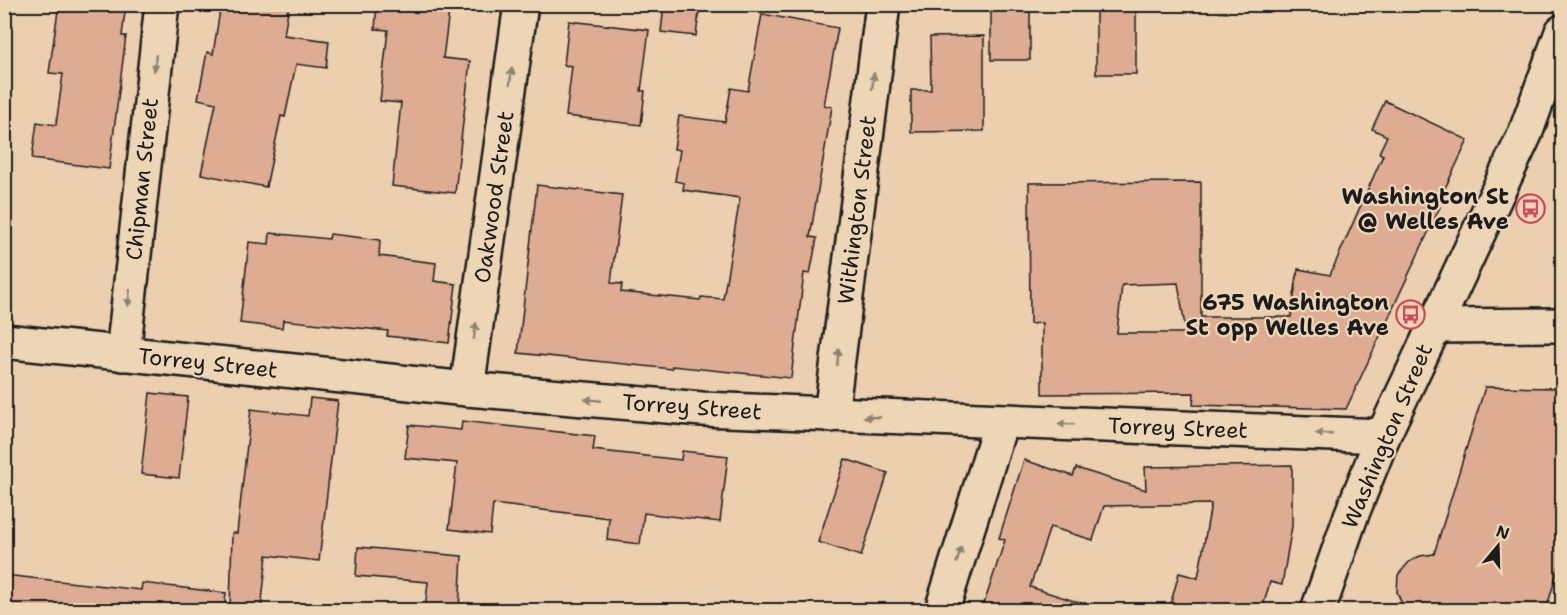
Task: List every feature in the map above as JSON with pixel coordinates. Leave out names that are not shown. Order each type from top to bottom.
[{"type":"street","name":"Chipman Street","points":[[123,354],[162,4]]},
{"type":"street","name":"Oakwood Street","points":[[467,389],[521,4]]},
{"type":"street","name":"Withington Street","points":[[831,416],[883,4]]},
{"type":"street","name":"Washington Street","points":[[1318,610],[1351,516],[1383,436],[1524,134],[1563,32]]},
{"type":"street","points":[[1435,326],[1563,325]]},
{"type":"street","name":"Torrey Street","points":[[4,341],[467,389],[702,409],[831,416],[1383,436]]},
{"type":"street","points":[[942,610],[1000,422]]},
{"type":"building","points":[[59,4],[126,4],[122,36],[126,36],[109,169],[32,159],[37,122],[56,125],[63,74],[49,73]]},
{"type":"building","points":[[221,4],[289,4],[284,35],[329,41],[326,68],[296,64],[285,117],[281,116],[266,187],[201,174],[216,103],[198,99],[207,52],[213,54]]},
{"type":"building","points":[[377,4],[450,4],[443,58],[470,61],[455,193],[392,186],[401,103],[380,101],[388,30],[375,29]]},
{"type":"building","points":[[664,4],[700,4],[696,36],[661,32]]},
{"type":"building","points":[[991,4],[1030,4],[1030,60],[991,60]]},
{"type":"building","points":[[1096,4],[1136,4],[1136,74],[1096,74]]},
{"type":"building","points":[[762,14],[838,28],[824,105],[832,107],[810,237],[817,238],[810,274],[804,273],[791,378],[672,366],[672,369],[518,353],[537,185],[622,195],[611,283],[622,284],[621,292],[700,300],[701,297],[723,299],[740,198],[683,190],[684,183],[675,181],[680,150],[674,149],[679,116],[725,122],[731,88],[748,91]]},
{"type":"building","points":[[569,21],[649,30],[641,91],[645,91],[641,125],[566,116],[572,66],[564,65]]},
{"type":"building","points":[[984,36],[984,131],[911,132],[911,90],[931,90],[930,37]]},
{"type":"building","points":[[1385,101],[1468,140],[1437,205],[1440,207],[1346,409],[1193,405],[1194,393],[1042,394],[1042,323],[1030,324],[1029,183],[1201,182],[1201,317],[1291,317],[1298,269],[1330,275],[1383,155],[1379,153],[1387,136],[1372,129]],"holes":[[[1178,283],[1186,333],[1117,333],[1122,285]]]},
{"type":"building","points":[[270,233],[329,239],[330,234],[380,240],[379,256],[436,263],[434,281],[456,284],[449,343],[387,336],[388,331],[283,320],[282,328],[240,323],[249,242],[269,244]]},
{"type":"building","points":[[1485,387],[1563,388],[1563,553],[1546,610],[1407,610],[1397,592],[1398,575],[1409,562],[1420,556],[1434,554]]},
{"type":"building","points":[[150,393],[188,397],[179,478],[141,474]]},
{"type":"building","points":[[310,398],[338,401],[319,561],[267,555],[261,610],[230,610],[232,533],[237,533],[251,409],[308,416]]},
{"type":"building","points":[[462,421],[595,436],[593,450],[681,460],[682,451],[728,456],[720,522],[644,513],[640,544],[607,540],[609,518],[493,504],[490,534],[449,529],[457,463],[405,458],[409,425],[461,430]]},
{"type":"building","points":[[845,459],[888,473],[861,556],[818,542]]},
{"type":"building","points":[[1024,460],[1073,476],[1076,468],[1146,490],[1145,467],[1292,465],[1292,526],[1282,585],[1270,582],[1262,610],[1186,610],[1170,606],[1179,573],[1198,578],[1211,504],[1104,506],[1093,540],[1050,527],[1030,587],[1087,605],[1086,610],[982,610],[1005,540],[999,538]]},
{"type":"building","points":[[358,547],[462,556],[459,610],[425,610],[428,582],[356,576]]},
{"type":"building","points":[[4,575],[141,590],[142,583],[226,593],[224,610],[4,610]]},
{"type":"place","name":"Washington St @ Welles Ave","points":[[1530,209]]},
{"type":"place","name":"675 Washington St opp Welles Ave","points":[[1410,315]]}]
